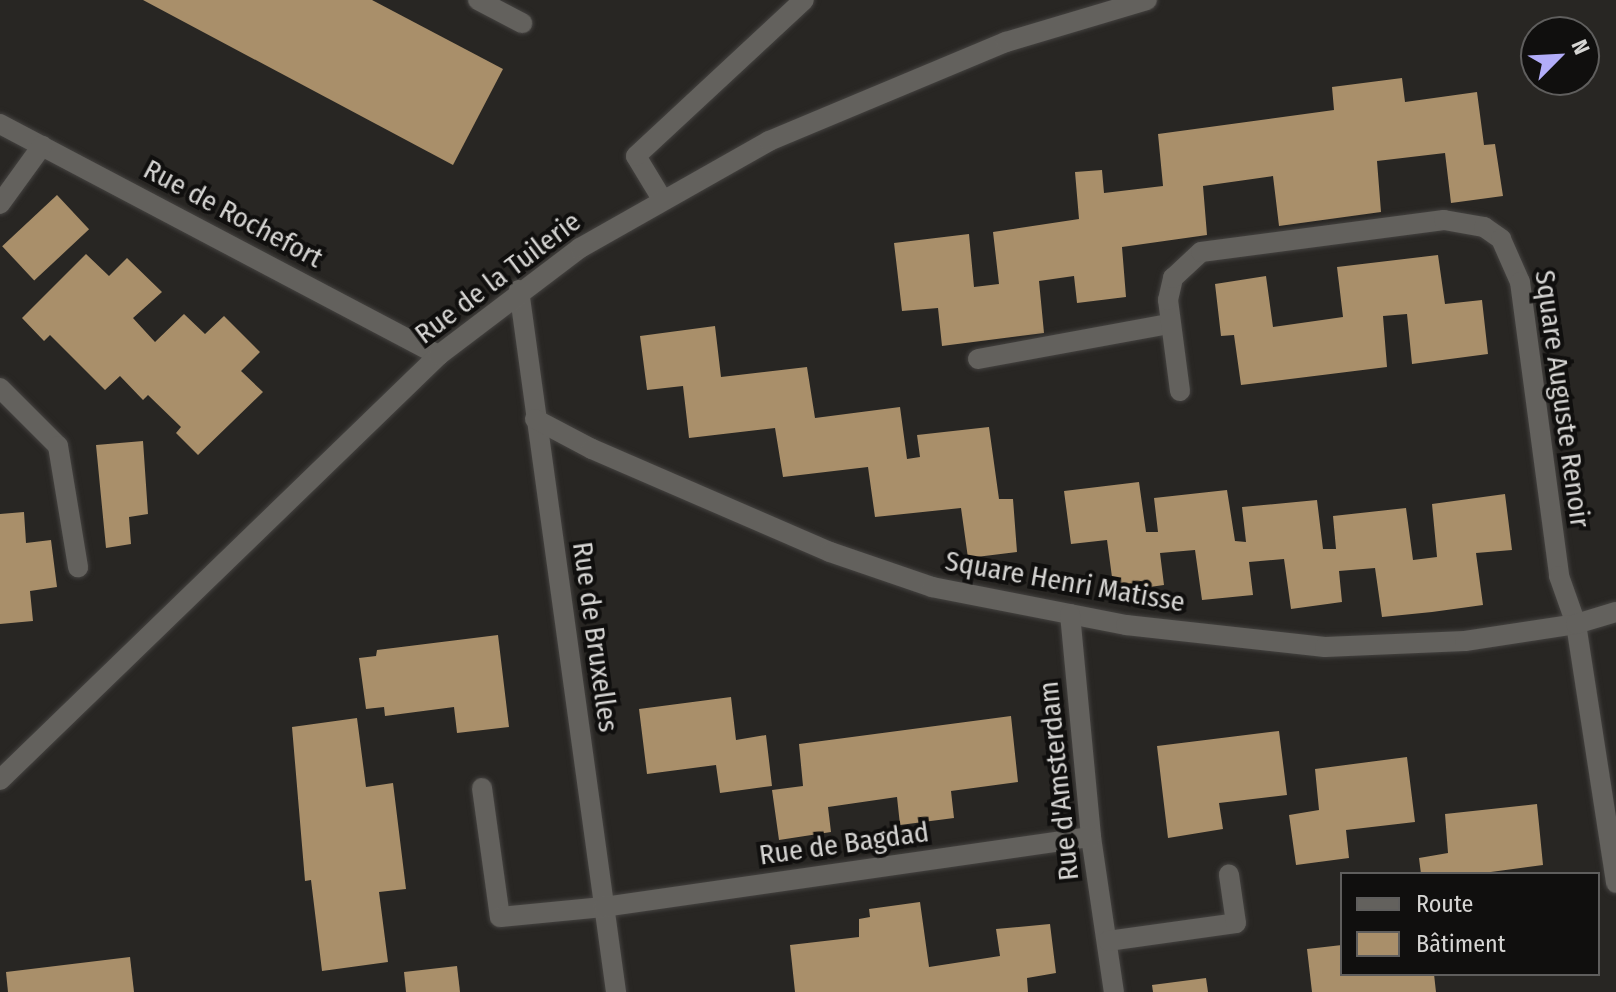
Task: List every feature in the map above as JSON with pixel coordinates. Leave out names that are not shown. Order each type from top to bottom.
[{"type":"street","points":[[478,0],[522,23]]},
{"type":"street","points":[[662,199],[636,156],[804,0]]},
{"type":"street","name":"Rue de la Tuilerie","points":[[0,780],[439,355],[519,290],[662,199],[769,141],[1006,42],[1147,0]]},
{"type":"street","name":"Rue de Rochefort","points":[[0,124],[439,355]]},
{"type":"street","points":[[0,204],[42,146]]},
{"type":"street","name":"Square Auguste Renoir","points":[[1180,391],[1168,324],[1173,278],[1201,252],[1444,220],[1484,227],[1501,239],[1520,282],[1559,576],[1576,624],[1616,883]]},
{"type":"street","name":"Rue de Bruxelles","points":[[519,290],[616,992]]},
{"type":"street","points":[[978,359],[1168,324]]},
{"type":"street","points":[[0,388],[58,446],[78,567]]},
{"type":"street","name":"Square Henri Matisse","points":[[535,419],[592,449],[830,552],[932,587],[1070,614],[1325,647],[1465,641],[1576,624],[1616,612]]},
{"type":"street","name":"Rue d'Amsterdam","points":[[1070,614],[1091,837],[1114,992]]},
{"type":"street","name":"Rue de Bagdad","points":[[482,788],[500,917],[604,907],[1091,837]]},
{"type":"street","points":[[1108,941],[1236,923],[1229,875]]},
{"type":"building","points":[[143,0],[372,0],[503,69],[453,165]]},
{"type":"building","points":[[1402,78],[1405,102],[1477,92],[1484,145],[1495,144],[1503,196],[1451,203],[1445,153],[1377,161],[1381,212],[1279,226],[1273,176],[1203,186],[1207,235],[1122,247],[1126,297],[1077,303],[1074,276],[1039,281],[1044,333],[942,346],[938,308],[902,311],[894,243],[969,234],[974,287],[999,284],[993,232],[1079,219],[1075,172],[1102,170],[1104,193],[1163,186],[1158,134],[1334,110],[1332,87]]},
{"type":"building","points":[[57,195],[89,229],[34,281],[2,246]]},
{"type":"building","points":[[86,254],[109,276],[127,258],[162,292],[133,318],[155,342],[184,314],[205,334],[224,316],[260,352],[241,371],[263,392],[198,455],[176,433],[181,427],[148,395],[143,400],[120,376],[105,390],[50,335],[44,341],[22,318]]},
{"type":"building","points":[[1438,255],[1445,304],[1482,300],[1488,354],[1412,364],[1407,314],[1383,316],[1387,367],[1241,385],[1234,335],[1221,336],[1215,284],[1266,276],[1273,327],[1343,317],[1337,267]]},
{"type":"building","points":[[715,326],[721,377],[807,367],[815,418],[900,407],[907,459],[920,457],[917,435],[989,427],[999,499],[1013,499],[1017,552],[968,558],[961,508],[875,517],[868,467],[783,477],[775,428],[689,438],[683,386],[647,390],[640,336]]},
{"type":"building","points":[[143,441],[148,514],[129,517],[131,544],[106,548],[96,445]]},
{"type":"building","points":[[1139,482],[1146,532],[1158,532],[1154,498],[1227,490],[1235,541],[1246,542],[1242,507],[1317,500],[1323,549],[1336,549],[1333,516],[1406,508],[1413,560],[1437,557],[1432,504],[1505,494],[1512,550],[1476,553],[1483,605],[1432,612],[1382,617],[1375,568],[1339,571],[1342,602],[1291,609],[1284,559],[1249,562],[1253,595],[1202,600],[1195,550],[1160,553],[1164,585],[1114,592],[1107,540],[1071,544],[1064,491]]},
{"type":"building","points":[[24,512],[26,543],[51,540],[57,587],[30,591],[33,621],[0,624],[0,514]]},
{"type":"building","points":[[498,635],[509,727],[457,733],[454,707],[385,716],[384,707],[366,709],[359,658],[376,656],[377,650]]},
{"type":"building","points":[[731,697],[736,740],[766,735],[772,786],[720,793],[716,765],[647,774],[639,709]]},
{"type":"building","points":[[1011,716],[1018,782],[951,791],[954,818],[900,825],[897,797],[828,807],[831,832],[779,840],[772,790],[803,786],[799,744]]},
{"type":"building","points":[[357,718],[366,787],[393,783],[406,889],[379,892],[388,962],[322,971],[311,880],[305,881],[292,727]]},
{"type":"building","points":[[1279,731],[1287,795],[1219,803],[1223,829],[1168,838],[1157,746]]},
{"type":"building","points":[[1407,757],[1415,822],[1346,830],[1349,858],[1296,865],[1289,815],[1319,810],[1315,769]]},
{"type":"building","points":[[1537,804],[1543,865],[1491,872],[1421,872],[1419,858],[1448,853],[1445,814]]},
{"type":"building","points":[[920,902],[929,967],[1000,956],[996,929],[1050,924],[1056,973],[1027,978],[1028,992],[795,992],[790,945],[859,937],[859,919],[870,917],[869,909]]},
{"type":"building","points":[[1340,945],[1340,976],[1434,976],[1436,992],[1312,992],[1307,949]]},
{"type":"building","points":[[130,957],[134,992],[8,992],[6,972]]},
{"type":"building","points":[[457,966],[460,992],[406,992],[404,972]]},
{"type":"building","points":[[1206,978],[1208,992],[1153,992],[1152,985]]}]
